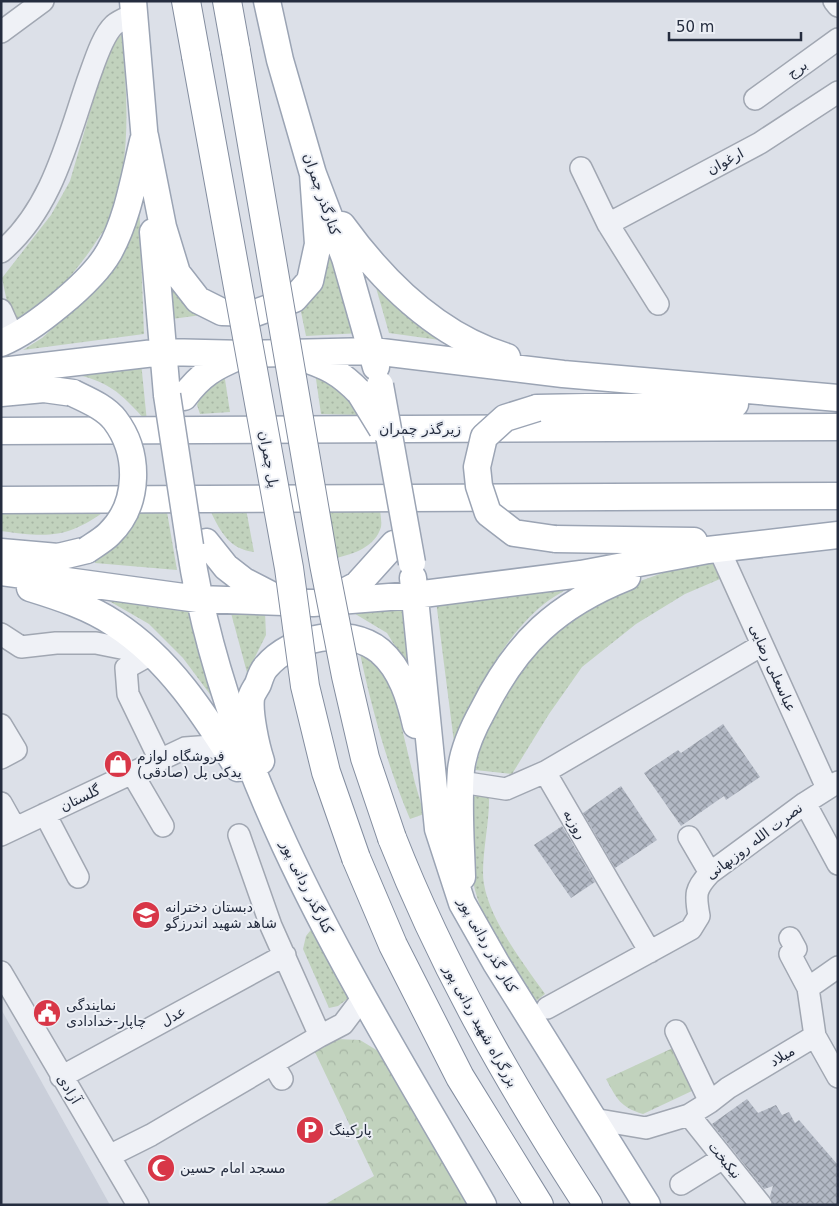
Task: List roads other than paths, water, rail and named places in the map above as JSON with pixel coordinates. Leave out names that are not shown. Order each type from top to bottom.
[{"type":"highway","name":"پل چمران","points":[[186,1],[288,568],[305,686],[326,772],[356,858],[393,945],[460,1077],[539,1205]]},
{"type":"highway","name":"بزرگراه شهید ردانی پور","points":[[227,1],[324,564],[346,676],[365,758],[392,838],[409,881],[461,992],[494,1053],[588,1205]]},
{"type":"main road","name":"کنارگذر چمران","points":[[267,1],[280,60],[313,174],[345,258],[373,351],[370,389]]},
{"type":"main road","points":[[134,7],[163,352],[176,396],[176,460],[182,492],[198,544],[244,581],[284,602]]},
{"type":"main road","points":[[145,136],[163,227],[177,273],[198,300],[222,312],[254,313],[294,299],[310,281],[318,244],[313,174]]},
{"type":"main road","points":[[7,340],[47,315],[83,282],[108,253],[122,222],[145,136]]},
{"type":"main road","points":[[313,174],[340,223],[361,252],[382,277],[436,321],[450,332],[481,349],[563,374]]},
{"type":"main road","points":[[1,371],[163,352],[246,354],[373,351],[563,374],[838,399]]},
{"type":"main road","points":[[284,353],[320,364],[370,389]]},
{"type":"main road","points":[[176,396],[215,367],[246,354]]},
{"type":"main road","points":[[1,393],[44,388],[72,393],[96,404],[114,419],[127,441],[133,459],[132,487],[124,513],[110,534],[87,550],[58,557],[1,552]]},
{"type":"main road","name":"کنار گذر ردانی پور","points":[[370,389],[390,442],[412,563],[438,829],[462,903],[496,963],[647,1205]]},
{"type":"main road","points":[[779,542],[554,539],[514,533],[488,514],[479,486],[477,467],[484,437],[505,418],[537,408],[838,399]]},
{"type":"main road","name":"زیرگذر چمران","points":[[1,431],[838,426]]},
{"type":"main road","points":[[325,602],[356,585],[394,544],[399,493]]},
{"type":"main road","points":[[1,500],[838,496]]},
{"type":"main road","points":[[1,572],[198,599],[325,602],[415,595],[581,574],[713,549],[838,535]]},
{"type":"main road","name":"کنارگذر ردانی پور","points":[[198,544],[198,599],[207,638],[238,736],[312,902],[483,1205]]},
{"type":"main road","points":[[462,903],[461,769],[472,730],[493,689],[518,651],[550,620],[592,591],[713,549]]},
{"type":"main road","points":[[1,579],[62,597],[115,624],[169,669],[202,713],[250,787],[288,863],[312,902]]},
{"type":"main road","points":[[312,902],[255,746],[252,697],[266,667],[292,646],[330,636],[361,641],[380,651],[397,671],[410,700],[438,829]]},
{"type":"street","points":[[1,32],[43,1]]},
{"type":"street","points":[[834,1],[838,6]]},
{"type":"street","points":[[1,252],[14,242],[38,210],[74,126],[100,49],[114,25],[134,7]]},
{"type":"street","name":"برج","points":[[755,99],[838,39]]},
{"type":"street","name":"ارغوان","points":[[608,224],[760,143],[838,92]]},
{"type":"street","points":[[581,168],[608,224],[658,304]]},
{"type":"street","points":[[1,310],[7,340]]},
{"type":"street","name":"عباسعلی رضایی","points":[[713,549],[832,785]]},
{"type":"street","points":[[1,634],[22,646],[56,643],[96,643],[151,654]]},
{"type":"street","points":[[461,782],[506,789],[545,772],[762,645]]},
{"type":"street","points":[[151,654],[126,668],[128,694],[160,760]]},
{"type":"street","points":[[185,748],[196,731],[202,713]]},
{"type":"street","points":[[1,725],[16,750],[1,758]]},
{"type":"street","points":[[185,748],[212,746],[230,755]]},
{"type":"street","name":"گلستان","points":[[8,832],[185,748]]},
{"type":"street","name":"روزبه","points":[[545,772],[650,952]]},
{"type":"street","points":[[132,773],[163,826]]},
{"type":"street","name":"نصرت الله روزبهانی","points":[[547,1008],[691,929],[699,916],[696,901],[697,886],[710,873],[804,803],[832,785]]},
{"type":"street","points":[[1,803],[8,832]]},
{"type":"street","points":[[804,803],[838,864]]},
{"type":"street","points":[[45,814],[78,877]]},
{"type":"street","points":[[239,835],[271,926],[320,1036]]},
{"type":"street","points":[[689,837],[710,873]]},
{"type":"street","points":[[790,938],[796,949],[790,954],[808,988],[815,1036],[838,1077]]},
{"type":"street","name":"عدل","points":[[61,1077],[285,955]]},
{"type":"street","points":[[808,988],[838,968]]},
{"type":"street","name":"آزادی","points":[[1,972],[138,1205]]},
{"type":"street","points":[[109,1156],[278,1071],[320,1036],[343,1024],[364,996]]},
{"type":"street","points":[[343,1024],[381,1027]]},
{"type":"street","points":[[676,1031],[710,1102]]},
{"type":"street","name":"میلاد","points":[[593,1119],[646,1128],[689,1114],[710,1102],[728,1088],[815,1036]]},
{"type":"street","name":"نیکبخت","points":[[689,1114],[761,1205]]},
{"type":"street","points":[[681,1184],[723,1158]]},
{"type":"place","name":"فروشگاه لوازم یدکی پل (صادقی)","points":[[118,764]]},
{"type":"place","name":"دبستان دخترانه شاهد شهید اندرزگو","points":[[146,915]]},
{"type":"place","name":"نمایندگی چاپار-خدادادی","points":[[47,1013]]},
{"type":"place","name":"پارکینگ","points":[[310,1130]]},
{"type":"place","name":"مسجد امام حسین","points":[[161,1168]]}]
